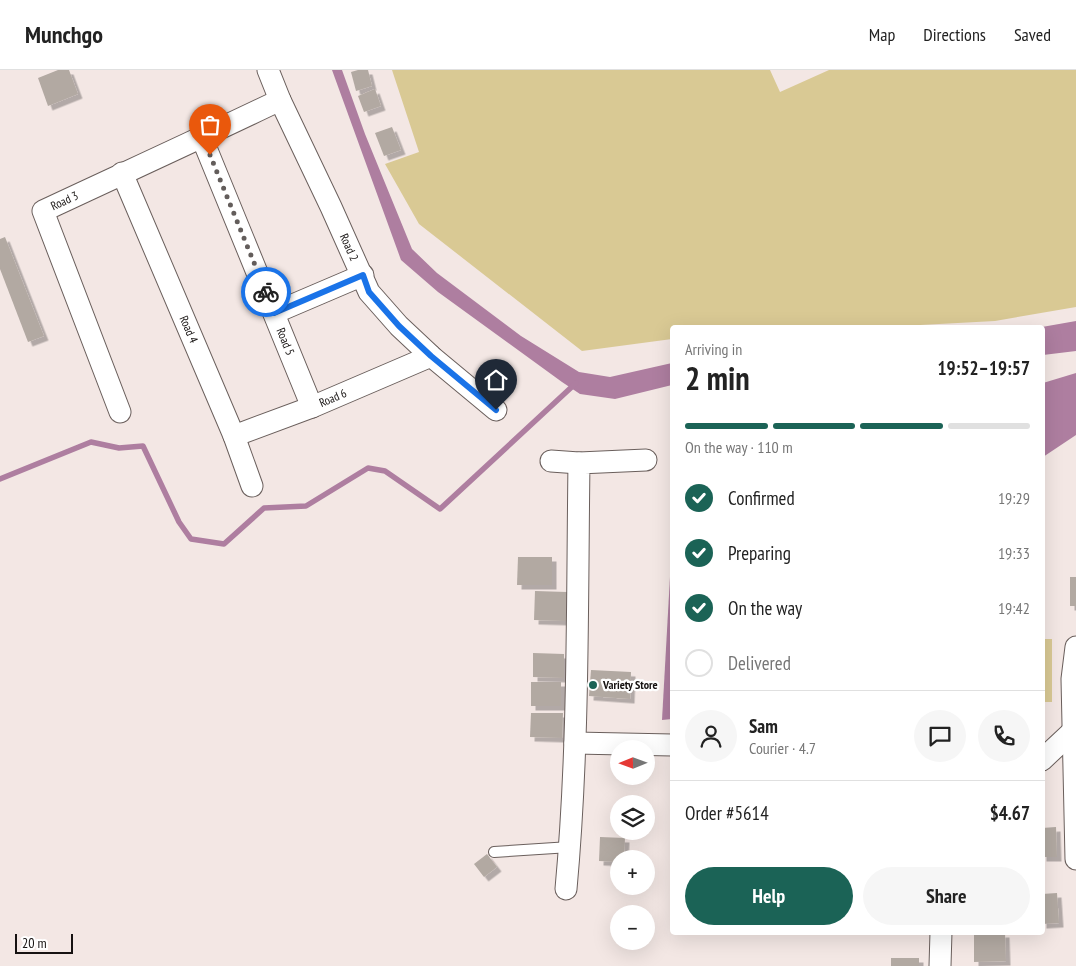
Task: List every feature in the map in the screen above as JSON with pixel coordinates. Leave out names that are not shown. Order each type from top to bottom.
[{"type":"street","name":"Road 2","points":[[268,70],[280,100],[363,275],[369,292],[399,326],[431,356],[496,410]]},
{"type":"street","name":"Road 3","points":[[120,412],[43,210],[202,138],[280,100]]},
{"type":"street","name":"Road 5","points":[[202,138],[312,407]]},
{"type":"street","name":"Road 4","points":[[122,174],[234,436],[252,486]]},
{"type":"street","points":[[274,313],[363,275]]},
{"type":"street","name":"Road 6","points":[[234,436],[312,407],[431,356]]},
{"type":"street","points":[[551,461],[579,463],[646,460]]},
{"type":"street","points":[[566,889],[576,743],[579,463]]},
{"type":"street","points":[[1076,647],[1072,679],[1076,860]]},
{"type":"street","points":[[1045,757],[1073,731]]},
{"type":"street","points":[[576,743],[670,745]]},
{"type":"street","points":[[940,966],[941,935]]},
{"type":"lane","points":[[494,852],[570,847]]},
{"type":"shaded area","points":[[332,70],[342,70],[365,134],[412,249],[437,273],[521,336],[579,372],[610,377],[670,363],[670,385],[615,399],[580,394],[438,292],[401,260]]},
{"type":"shaded area","points":[[392,70],[770,70],[780,92],[829,70],[1076,70],[1076,307],[995,321],[920,325],[670,325],[670,339],[582,351],[419,224],[385,164],[419,152]]},
{"type":"shaded area","points":[[1076,321],[1076,351],[1045,355],[1045,326]]},
{"type":"shaded area","points":[[1076,373],[1076,435],[1045,456],[1045,382]]},
{"type":"shaded area","points":[[670,577],[670,719],[662,720]]},
{"type":"shaded area","points":[[1045,639],[1052,639],[1052,702],[1045,702]]},
{"type":"building","points":[[58,70],[69,70],[78,94],[48,106],[38,78]]},
{"type":"building","points":[[368,70],[372,86],[356,91],[351,72]]},
{"type":"building","points":[[375,89],[381,106],[364,112],[358,96]]},
{"type":"building","points":[[392,127],[401,150],[384,156],[375,133]]},
{"type":"building","points":[[5,237],[44,336],[28,342],[0,269],[0,239]]},
{"type":"building","points":[[518,557],[552,557],[552,585],[517,585]]},
{"type":"building","points":[[1070,577],[1076,577],[1076,606],[1070,606]]},
{"type":"building","points":[[535,591],[567,592],[566,621],[534,620]]},
{"type":"building","points":[[533,653],[564,654],[564,678],[533,677]]},
{"type":"building","points":[[591,670],[631,672],[630,699],[589,696]]},
{"type":"building","points":[[531,682],[561,682],[561,706],[531,706]]},
{"type":"building","points":[[531,713],[563,713],[562,738],[530,737]]},
{"type":"building","points":[[1056,827],[1057,857],[1045,857],[1045,828]]},
{"type":"building","points":[[600,837],[610,837],[610,840],[625,840],[624,850],[610,850],[610,862],[599,861]]},
{"type":"building","points":[[487,854],[497,867],[484,877],[474,864]]},
{"type":"building","points":[[1057,893],[1059,923],[1045,924],[1045,894]]},
{"type":"building","points":[[974,935],[1005,935],[1006,961],[974,962]]},
{"type":"building","points":[[891,958],[919,958],[919,966],[891,966]]},
{"type":"waterway","points":[[0,479],[91,442],[119,448],[143,446],[179,522],[191,539],[224,544],[264,508],[306,506],[368,468],[385,471],[440,509],[576,383]]},
{"type":"way so far","points":[[210,155],[266,292]]},
{"type":"place","name":"Variety Store","points":[[593,685]]},
{"type":"route","points":[[266,292],[274,313],[363,275],[369,292],[399,326],[431,356],[496,410]]}]
